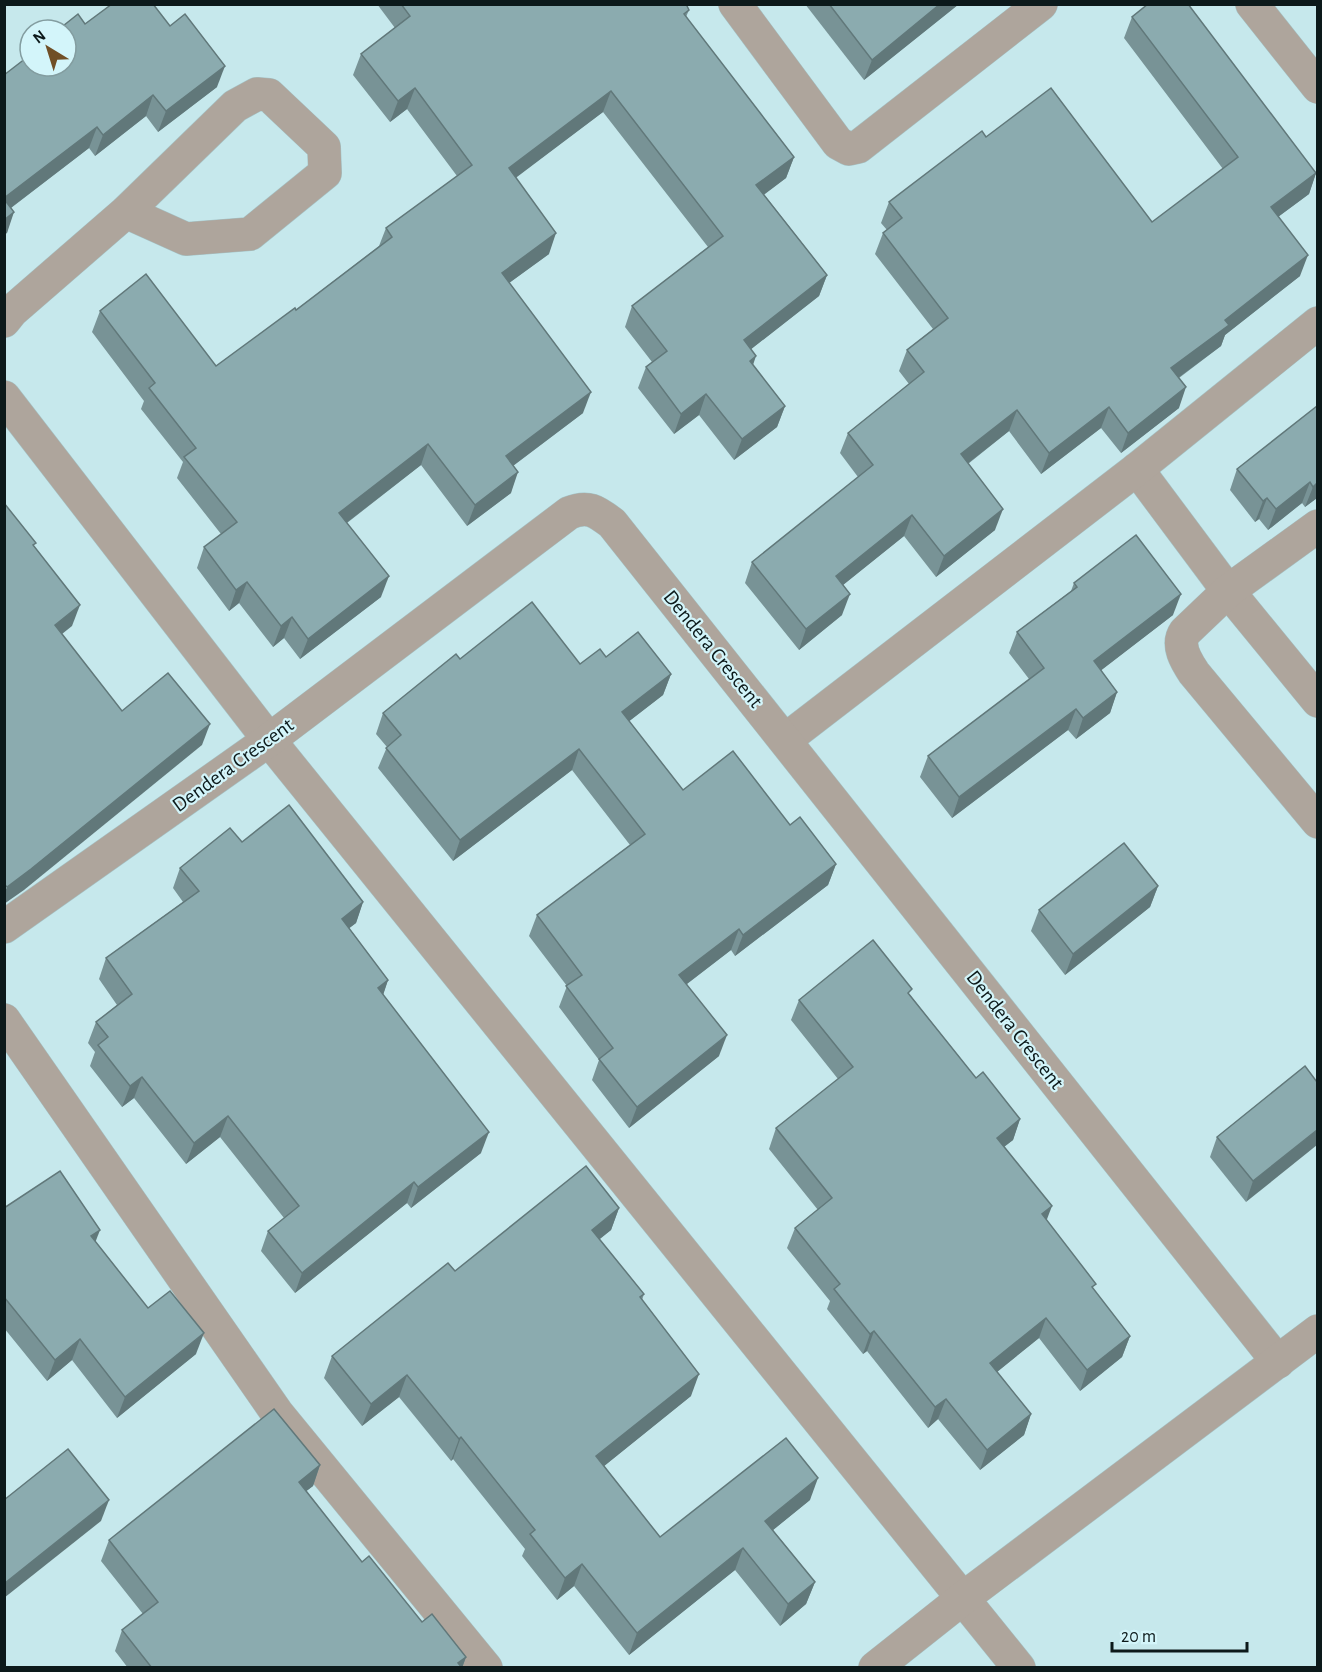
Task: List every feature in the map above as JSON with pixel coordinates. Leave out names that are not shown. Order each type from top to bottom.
[{"type":"street","points":[[735,4],[838,143],[849,149],[858,147],[1041,4]]},
{"type":"street","points":[[1252,4],[1317,87]]},
{"type":"street","points":[[4,321],[12,311],[126,212],[236,106],[257,94],[269,95],[324,147],[325,173],[250,234],[186,239],[126,212]]},
{"type":"street","points":[[785,740],[1137,469],[1317,323]]},
{"type":"street","points":[[4,397],[269,740],[1019,1668]]},
{"type":"street","points":[[1137,469],[1228,591],[1317,701]]},
{"type":"street","name":"Dendera Crescent","points":[[4,927],[269,740],[569,513],[579,508],[590,509],[612,523],[1278,1362]]},
{"type":"street","points":[[1317,526],[1228,591],[1182,636],[1182,651],[1201,682],[1317,822]]},
{"type":"street","points":[[4,1020],[277,1413],[486,1668]]},
{"type":"street","points":[[875,1668],[962,1599],[1317,1331]]},
{"type":"building","points":[[112,4],[153,4],[170,26],[185,14],[225,66],[166,111],[153,95],[103,135],[97,127],[4,198],[4,75],[18,64],[18,78],[78,78],[78,18],[73,18],[78,14],[85,24]]},
{"type":"building","points":[[401,4],[686,4],[689,10],[684,14],[794,157],[756,185],[827,275],[744,340],[756,356],[750,361],[785,406],[742,439],[706,394],[681,414],[646,367],[667,351],[632,306],[723,236],[611,91],[509,168],[556,233],[502,273],[591,392],[506,456],[518,472],[475,505],[428,444],[339,513],[389,576],[308,639],[292,617],[281,626],[247,582],[236,590],[204,547],[237,522],[184,457],[196,448],[149,388],[155,383],[100,311],[146,274],[216,366],[295,308],[296,310],[392,237],[386,228],[472,165],[415,88],[398,101],[361,54],[410,16]]},
{"type":"building","points":[[829,4],[940,4],[872,60]]},
{"type":"building","points":[[1148,4],[1188,4],[1316,173],[1271,207],[1308,255],[1225,320],[1229,325],[1171,368],[1186,387],[1128,433],[1109,407],[1049,453],[1017,410],[961,454],[1003,509],[944,556],[912,515],[836,576],[850,594],[806,629],[752,562],[873,465],[848,433],[924,372],[907,350],[948,318],[883,233],[902,218],[889,202],[982,131],[986,137],[1051,88],[1152,222],[1238,157],[1132,17]]},
{"type":"building","points":[[4,199],[14,212],[4,220]]},
{"type":"building","points":[[1317,406],[1317,483],[1313,487],[1310,482],[1276,509],[1267,498],[1263,501],[1237,469]]},
{"type":"building","points":[[4,503],[36,543],[33,545],[80,605],[55,625],[122,711],[168,673],[210,724],[7,887],[4,884]]},
{"type":"building","points":[[1136,535],[1181,594],[1094,661],[1117,692],[1083,718],[1076,709],[959,797],[928,756],[1044,668],[1017,632],[1077,587],[1074,583]]},
{"type":"building","points":[[532,602],[580,664],[600,649],[606,657],[638,632],[671,674],[622,712],[683,790],[733,751],[790,825],[800,817],[836,864],[743,935],[739,929],[679,975],[727,1035],[637,1107],[599,1059],[613,1048],[566,986],[582,975],[537,915],[645,834],[579,749],[460,840],[386,748],[401,735],[383,713],[456,654],[460,659]]},
{"type":"building","points":[[289,805],[363,902],[342,919],[388,980],[378,988],[489,1132],[418,1187],[414,1182],[302,1273],[268,1231],[299,1206],[228,1116],[194,1143],[142,1077],[130,1086],[98,1045],[108,1037],[96,1022],[132,994],[106,958],[199,891],[180,868],[230,828],[242,842]]},
{"type":"building","points":[[1124,843],[1158,886],[1073,954],[1039,910]]},
{"type":"building","points":[[873,940],[912,989],[908,993],[976,1078],[983,1072],[1020,1119],[997,1138],[1052,1206],[1042,1214],[1096,1284],[1092,1287],[1130,1336],[1087,1370],[1046,1318],[990,1363],[1031,1414],[987,1450],[946,1399],[935,1407],[874,1331],[870,1334],[834,1289],[840,1284],[795,1228],[832,1198],[776,1128],[853,1067],[799,1000]]},
{"type":"building","points":[[1305,1066],[1317,1082],[1317,1130],[1253,1181],[1217,1137]]},
{"type":"building","points":[[586,1166],[619,1208],[592,1230],[644,1294],[640,1297],[699,1374],[596,1456],[660,1537],[786,1438],[818,1478],[765,1521],[815,1582],[788,1604],[743,1548],[637,1633],[582,1564],[565,1578],[530,1534],[535,1530],[461,1437],[459,1439],[407,1375],[371,1404],[332,1356],[448,1263],[455,1271]]},
{"type":"building","points":[[60,1171],[100,1230],[91,1236],[148,1308],[170,1291],[204,1333],[125,1397],[80,1339],[55,1360],[4,1297],[4,1208]]},
{"type":"building","points":[[274,1409],[320,1465],[299,1482],[362,1562],[369,1556],[422,1622],[432,1614],[466,1657],[458,1663],[462,1668],[152,1668],[122,1630],[158,1602],[109,1540]]},
{"type":"building","points":[[68,1449],[109,1500],[5,1583],[4,1500]]}]
